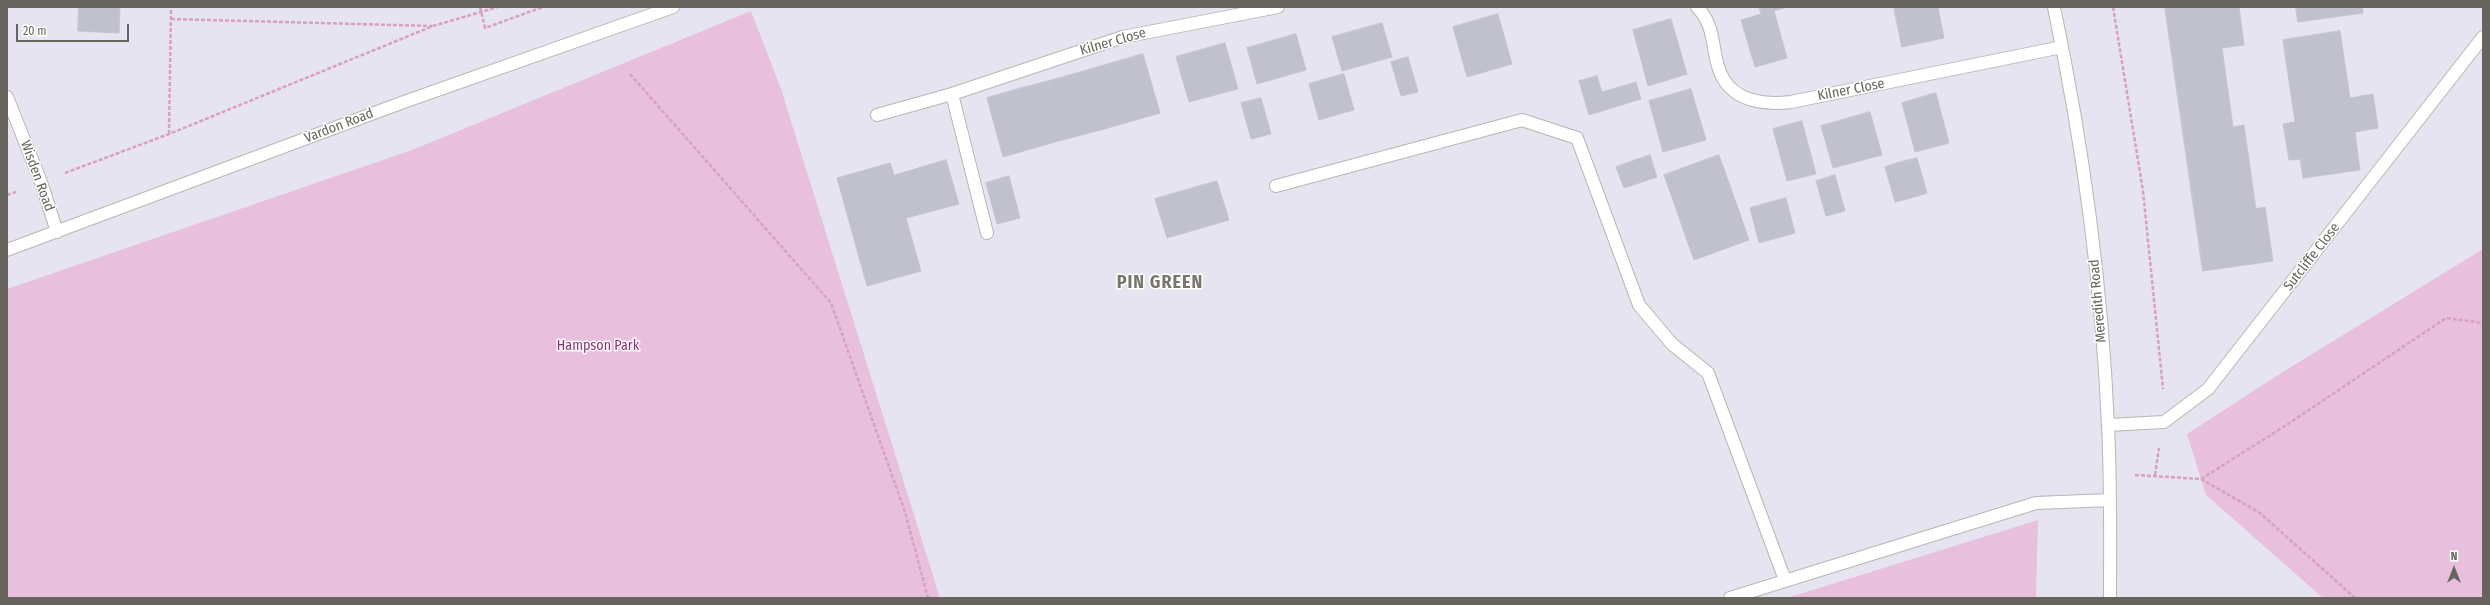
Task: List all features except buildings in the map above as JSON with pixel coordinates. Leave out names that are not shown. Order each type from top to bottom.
[{"type":"street","name":"Vardon Road","points":[[7,250],[401,103],[673,7]]},
{"type":"street","name":"Kilner Close","points":[[877,115],[952,94],[1123,36],[1278,7]]},
{"type":"street","name":"Kilner Close","points":[[1697,7],[1712,29],[1720,72],[1728,84],[1738,93],[1762,104],[1791,102],[2062,47]]},
{"type":"street","name":"Meredith Road","points":[[2054,7],[2082,156],[2096,264],[2108,425],[2110,476],[2110,598]]},
{"type":"street","name":"Sutcliffe Close","points":[[2164,422],[2208,389],[2483,37]]},
{"type":"street","points":[[952,94],[987,234]]},
{"type":"street","name":"Wisden Road","points":[[7,97],[41,182],[57,232]]},
{"type":"street","points":[[1276,186],[1522,120],[1577,138],[1639,305],[1672,344],[1708,373],[1785,580]]},
{"type":"street","points":[[2108,425],[2164,422]]},
{"type":"street","points":[[1730,598],[2036,503],[2110,500]]},
{"type":"path","points":[[169,134],[171,7]]},
{"type":"path","points":[[480,7],[480,13],[485,28],[543,7]]},
{"type":"path","points":[[41,182],[169,134],[433,26],[498,7]]},
{"type":"path","points":[[2113,7],[2143,191],[2163,379],[2164,422],[2155,475]]},
{"type":"path","points":[[171,19],[433,26]]},
{"type":"path","points":[[630,74],[831,303],[905,512],[928,598]]},
{"type":"path","points":[[2201,479],[2288,424],[2446,318],[2483,323]]},
{"type":"path","points":[[2110,476],[2155,475],[2201,479],[2260,514],[2355,598]]},
{"type":"green space","name":"Hampson Park","points":[[751,11],[781,89],[940,598],[7,598],[7,289],[412,150]]},
{"type":"green space","points":[[2483,249],[2483,598],[2323,598],[2206,495],[2187,434],[2278,375]]},
{"type":"green space","points":[[2038,520],[2036,598],[1787,598]]},
{"type":"district","name":"PIN GREEN","points":[[1160,283]]}]
